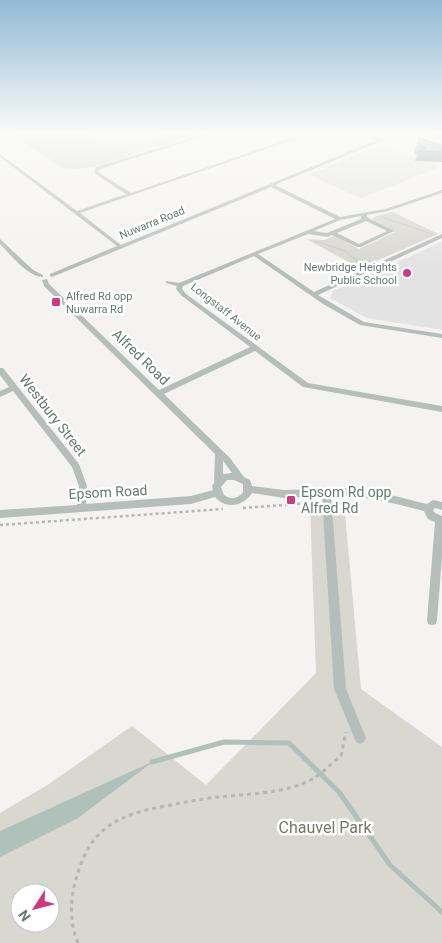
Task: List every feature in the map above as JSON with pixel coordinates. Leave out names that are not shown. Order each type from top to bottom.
[{"type":"street","points":[[29,177],[121,247]]},
{"type":"street","points":[[104,177],[129,194]]},
{"type":"street","points":[[76,213],[180,177]]},
{"type":"street","name":"Nuwarra Road","points":[[43,278],[50,279],[52,275],[290,177]]},
{"type":"street","points":[[271,185],[339,219]]},
{"type":"street","name":"Longstaff Avenue","points":[[442,191],[366,217],[339,219],[309,234],[254,254],[180,285],[179,289],[184,295],[254,348],[306,385],[442,409]]},
{"type":"street","points":[[309,234],[324,235],[332,233],[366,217],[391,231],[359,246],[332,233]]},
{"type":"street","points":[[313,295],[442,236]]},
{"type":"street","name":"Alfred Road","points":[[0,241],[31,271],[43,278],[46,285],[227,460],[240,477]]},
{"type":"street","points":[[254,254],[313,295],[362,324],[442,336]]},
{"type":"street","points":[[168,282],[180,285]]},
{"type":"street","points":[[158,394],[254,348]]},
{"type":"street","name":"Westbury Street","points":[[0,370],[76,466],[83,486],[82,508]]},
{"type":"street","points":[[0,394],[14,388]]},
{"type":"street","points":[[219,454],[217,494],[223,500],[233,502],[246,497],[250,490]]},
{"type":"street","points":[[218,482],[225,477],[240,477],[247,482],[250,490]]},
{"type":"street","points":[[250,490],[284,494],[326,492],[374,496],[428,508]]},
{"type":"street","points":[[326,492],[340,688],[360,738]]},
{"type":"street","name":"Epsom Road","points":[[0,514],[191,500],[217,494]]},
{"type":"street","points":[[428,508],[433,504],[442,506]]},
{"type":"street","points":[[428,508],[431,516],[441,520],[432,620]]},
{"type":"path","points":[[366,217],[378,215],[432,234],[423,238]]},
{"type":"path","points":[[309,234],[320,244],[348,253],[362,264]]},
{"type":"path","points":[[237,508],[311,504],[317,506]]},
{"type":"path","points":[[0,525],[227,509]]},
{"type":"path","points":[[78,943],[74,934],[71,898],[76,878],[84,856],[95,837],[114,821],[134,812],[274,790],[306,783],[341,756]]},
{"type":"shaded area","points":[[314,177],[414,177],[361,198]]},
{"type":"shaded area","name":"Newbridge Heights Public School","points":[[442,242],[442,330],[367,318],[330,298],[333,291]]},
{"type":"shaded area","points":[[154,761],[78,818],[0,857],[0,831]]},
{"type":"green space","points":[[393,212],[438,234],[360,268],[306,239],[324,240],[335,236],[359,249],[395,232],[372,219],[376,216]]},
{"type":"green space","name":"Chauvel Park","points":[[344,503],[361,689],[442,747],[442,943],[0,943],[0,813],[49,784],[132,726],[206,785],[316,673],[310,505]]},
{"type":"waterway","points":[[152,762],[224,742],[289,743],[339,792],[390,865],[442,912]]},
{"type":"place","name":"Newbridge Heights Public School","points":[[407,273]]},
{"type":"place","name":"Alfred Rd opp Nuwarra Rd","points":[[56,302]]},
{"type":"place","name":"Epsom Rd opp Alfred Rd","points":[[291,500]]}]
